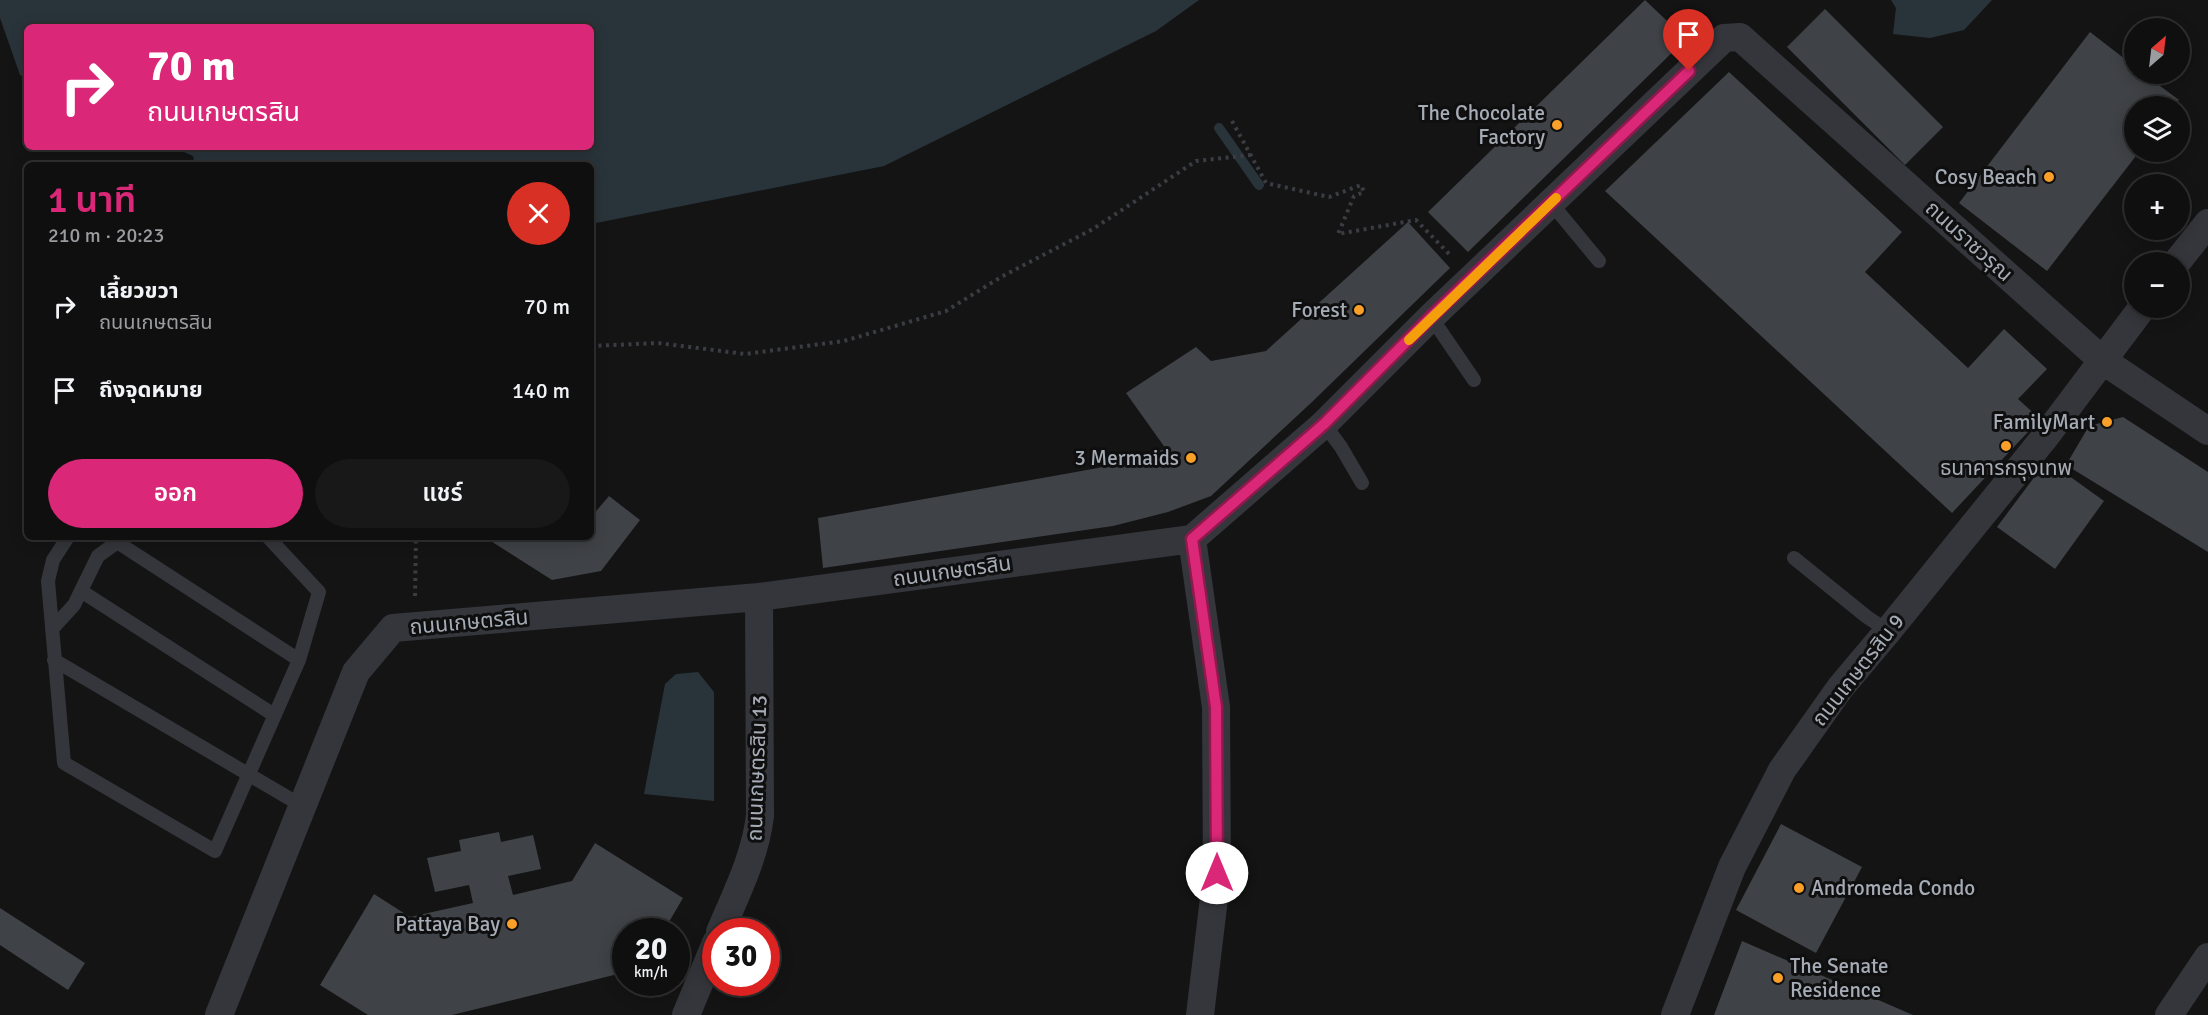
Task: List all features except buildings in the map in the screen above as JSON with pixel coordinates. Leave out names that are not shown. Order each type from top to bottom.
[{"type":"street","name":"ถนนราชวรุณ","points":[[1551,203],[1724,38],[1740,37],[2102,360],[2208,431]]},
{"type":"street","points":[[1200,1015],[1217,873],[1216,707],[1192,539],[1324,424],[1431,317],[1551,203]]},
{"type":"street","points":[[2185,252],[2208,222]]},
{"type":"street","name":"ถนนเกษตรสิน 9","points":[[1675,1015],[1732,867],[1782,770],[1840,688],[2045,437],[2134,318]]},
{"type":"street","name":"ถนนเกษตรสิน","points":[[219,1015],[356,672],[393,628],[759,597],[1192,539]]},
{"type":"street","name":"ถนนเกษตรสิน 13","points":[[726,918],[753,855],[758,837],[760,816],[759,597]]},
{"type":"street","points":[[2169,1015],[2208,957]]},
{"type":"street","points":[[686,1015],[702,977]]},
{"type":"lane","points":[[1551,203],[1599,261]]},
{"type":"lane","points":[[1431,317],[1474,380]]},
{"type":"lane","points":[[1324,424],[1341,447],[1362,483]]},
{"type":"lane","points":[[66,540],[52,560],[48,581],[64,763],[215,851],[299,660],[319,592],[271,540]]},
{"type":"lane","points":[[52,629],[74,605],[98,556],[121,540]]},
{"type":"lane","points":[[123,540],[299,660]]},
{"type":"lane","points":[[1794,558],[1867,617],[1888,631]]},
{"type":"lane","points":[[81,591],[274,716]]},
{"type":"lane","points":[[54,660],[304,807]]},
{"type":"path","points":[[1232,121],[1266,183],[1329,197],[1361,185],[1364,192],[1354,196],[1338,234],[1416,220],[1472,279]]},
{"type":"path","points":[[594,346],[658,343],[745,354],[855,338],[946,311],[1001,277],[1093,229],[1196,161],[1251,155]]},
{"type":"path","points":[[415,627],[416,540]]},
{"type":"shaded area","points":[[0,0],[1199,0],[1156,31],[884,166],[594,223],[594,162],[194,162],[193,156],[180,150],[594,150],[594,24],[24,24],[24,77],[20,75],[0,18]]},
{"type":"shaded area","points":[[1891,0],[1992,0],[1964,30],[1930,38],[1893,34],[1896,8]]},
{"type":"shaded area","points":[[698,672],[714,692],[714,801],[644,794],[665,684],[676,674]]},
{"type":"waterway","points":[[1219,128],[1259,185]]},
{"type":"slow traffic","points":[[1409,340],[1556,198]]},
{"type":"place","name":"The Chocolate Factory","points":[[1557,125]]},
{"type":"place","name":"Cosy Beach","points":[[2049,177]]},
{"type":"place","name":"Forest","points":[[1359,310]]},
{"type":"place","name":"FamilyMart","points":[[2107,422]]},
{"type":"place","name":"ธนาคารกรุงเทพ","points":[[2006,446]]},
{"type":"place","name":"3 Mermaids","points":[[1191,458]]},
{"type":"place","name":"Andromeda Condo","points":[[1799,888]]},
{"type":"place","name":"Pattaya Bay","points":[[512,924]]},
{"type":"place","name":"The Senate Residence","points":[[1778,978]]},
{"type":"route","points":[[1217,873],[1216,707],[1192,539],[1324,424],[1431,317],[1689,71]]}]
